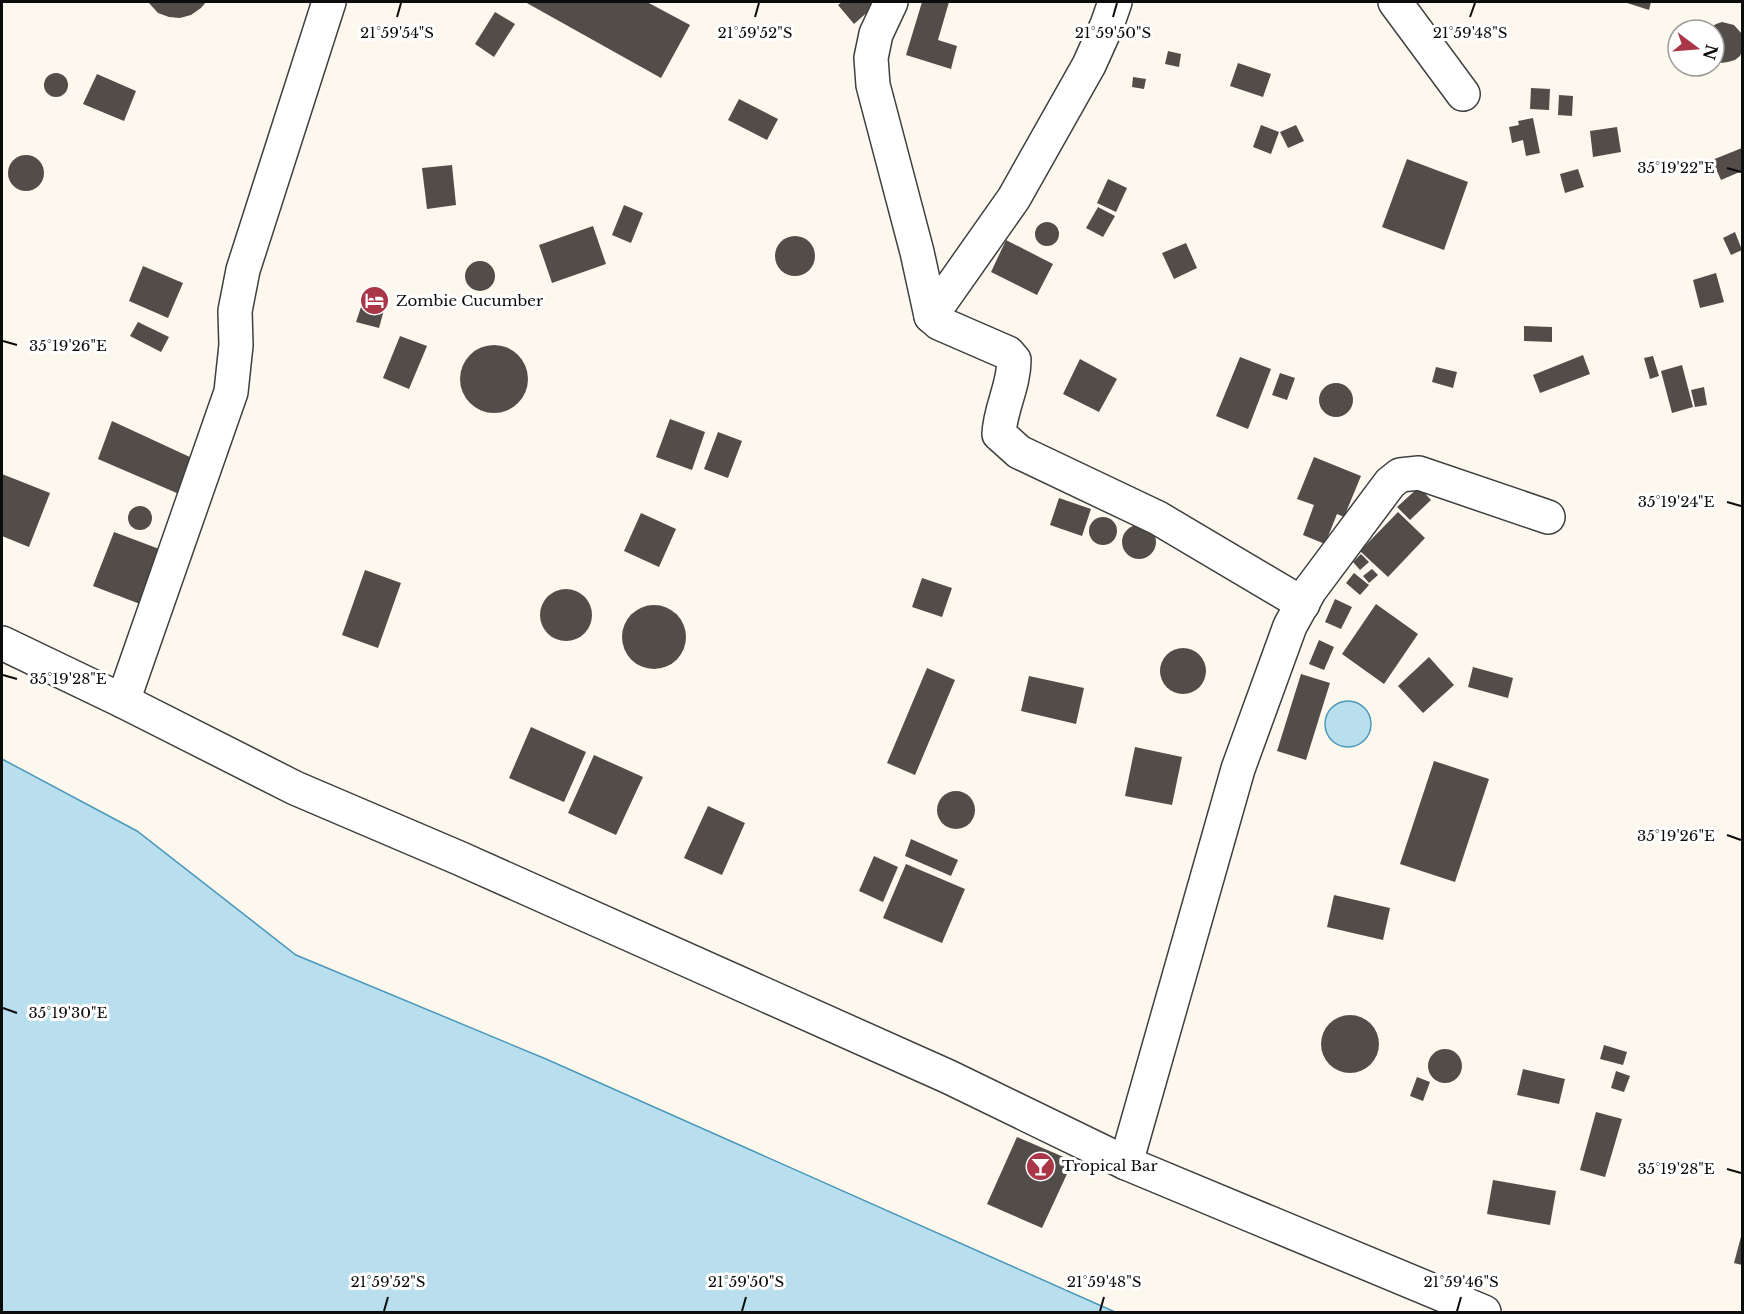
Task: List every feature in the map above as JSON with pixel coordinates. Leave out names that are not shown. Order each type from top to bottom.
[{"type":"street","points":[[123,700],[231,392],[236,345],[235,310],[243,270],[329,2]]},
{"type":"street","points":[[891,2],[876,34],[871,58],[873,85],[917,252],[931,316],[939,323],[1008,353],[1014,360],[1014,370],[1000,421],[999,434],[1019,452],[1158,518],[1303,604]]},
{"type":"street","points":[[931,316],[1014,198],[1089,65],[1107,25],[1114,2]]},
{"type":"street","points":[[1395,2],[1462,94]]},
{"type":"street","points":[[1126,1163],[1238,769],[1290,626],[1310,590],[1390,483],[1400,475],[1419,473],[1548,517]]},
{"type":"street","points":[[2,644],[123,700],[295,788],[459,858],[949,1077],[1126,1163],[1484,1312]]},
{"type":"water","points":[[1348,701],[1364,708],[1371,724],[1364,740],[1348,747],[1332,740],[1325,724],[1332,708]]},
{"type":"water","points":[[2,759],[137,831],[296,955],[546,1059],[1115,1312],[2,1312]]},
{"type":"building","points":[[148,2],[206,2],[191,15],[180,18],[158,13]]},
{"type":"building","points":[[525,2],[647,2],[690,25],[661,78]]},
{"type":"building","points":[[842,2],[879,2],[854,24],[838,5]]},
{"type":"building","points":[[922,2],[949,2],[938,40],[957,46],[951,69],[906,55]]},
{"type":"building","points":[[1624,2],[1651,2],[1649,10]]},
{"type":"building","points":[[495,12],[515,24],[494,57],[475,44]]},
{"type":"building","points":[[1726,23],[1734,25],[1742,34],[1740,56],[1726,62]]},
{"type":"building","points":[[1168,51],[1181,54],[1179,67],[1165,64]]},
{"type":"building","points":[[1238,63],[1271,74],[1263,97],[1230,86]]},
{"type":"building","points":[[56,73],[64,77],[68,85],[64,93],[56,97],[48,93],[44,85],[48,77]]},
{"type":"building","points":[[97,74],[136,91],[124,121],[83,104]]},
{"type":"building","points":[[1133,77],[1146,79],[1144,89],[1132,87]]},
{"type":"building","points":[[1531,88],[1550,89],[1549,110],[1530,109]]},
{"type":"building","points":[[1559,95],[1573,96],[1572,116],[1558,115]]},
{"type":"building","points":[[739,99],[778,119],[767,140],[728,120]]},
{"type":"building","points":[[1533,118],[1540,153],[1526,156],[1523,140],[1512,143],[1509,127],[1519,125],[1518,121]]},
{"type":"building","points":[[1261,125],[1279,132],[1271,154],[1253,147]]},
{"type":"building","points":[[1296,125],[1304,141],[1288,148],[1280,132]]},
{"type":"building","points":[[1617,127],[1621,152],[1593,157],[1590,131]]},
{"type":"building","points":[[1742,148],[1742,171],[1721,180],[1712,160]]},
{"type":"building","points":[[26,155],[39,160],[44,173],[39,186],[26,191],[13,186],[8,173],[13,160]]},
{"type":"building","points":[[1407,159],[1468,182],[1444,250],[1382,227]]},
{"type":"building","points":[[452,165],[456,205],[427,209],[422,168]]},
{"type":"building","points":[[1578,169],[1584,187],[1565,193],[1560,174]]},
{"type":"building","points":[[1108,179],[1127,188],[1116,212],[1097,203]]},
{"type":"building","points":[[624,205],[643,213],[631,243],[612,235]]},
{"type":"building","points":[[1098,207],[1115,216],[1103,237],[1086,228]]},
{"type":"building","points":[[1047,222],[1055,226],[1059,234],[1055,242],[1047,246],[1039,242],[1035,234],[1039,226]]},
{"type":"building","points":[[593,226],[606,264],[552,283],[539,245]]},
{"type":"building","points":[[1735,232],[1742,250],[1731,255],[1723,238]]},
{"type":"building","points":[[795,236],[809,242],[815,256],[809,270],[795,276],[781,270],[775,256],[781,242]]},
{"type":"building","points":[[1006,240],[1053,264],[1037,295],[991,272]]},
{"type":"building","points":[[1186,243],[1197,268],[1174,279],[1162,253]]},
{"type":"building","points":[[480,261],[491,265],[495,276],[491,287],[480,291],[469,287],[465,276],[469,265]]},
{"type":"building","points":[[143,266],[183,283],[168,318],[129,301]]},
{"type":"building","points":[[1716,273],[1724,302],[1700,308],[1693,280]]},
{"type":"building","points":[[362,304],[384,310],[379,328],[356,322]]},
{"type":"building","points":[[138,322],[169,337],[161,352],[130,336]]},
{"type":"building","points":[[1524,326],[1552,327],[1552,342],[1524,341]]},
{"type":"building","points":[[400,336],[427,346],[409,389],[383,378]]},
{"type":"building","points":[[487,345],[501,345],[513,350],[523,360],[528,379],[523,398],[513,408],[501,413],[487,413],[475,408],[465,398],[460,386],[460,372],[465,360],[475,350]]},
{"type":"building","points":[[1583,355],[1590,374],[1540,393],[1533,375]]},
{"type":"building","points":[[1653,356],[1659,376],[1650,379],[1644,358]]},
{"type":"building","points":[[1240,357],[1271,369],[1248,429],[1216,416]]},
{"type":"building","points":[[1080,359],[1117,379],[1099,412],[1063,394]]},
{"type":"building","points":[[1682,365],[1693,407],[1672,413],[1661,371]]},
{"type":"building","points":[[1436,367],[1457,372],[1453,388],[1432,382]]},
{"type":"building","points":[[1280,373],[1295,378],[1287,400],[1272,395]]},
{"type":"building","points":[[1336,383],[1348,388],[1353,400],[1348,412],[1336,417],[1324,412],[1319,400],[1324,388]]},
{"type":"building","points":[[1704,387],[1707,405],[1695,407],[1691,390]]},
{"type":"building","points":[[670,419],[705,432],[692,470],[656,457]]},
{"type":"building","points":[[112,421],[192,458],[179,494],[98,459]]},
{"type":"building","points":[[718,432],[742,441],[728,478],[704,469]]},
{"type":"building","points":[[1314,457],[1361,476],[1344,517],[1337,514],[1325,544],[1303,535],[1314,505],[1297,499]]},
{"type":"building","points":[[2,474],[50,493],[29,547],[2,536]]},
{"type":"building","points":[[1419,487],[1431,500],[1410,520],[1397,507]]},
{"type":"building","points":[[1059,498],[1091,509],[1082,536],[1050,525]]},
{"type":"building","points":[[140,506],[145,507],[151,513],[151,523],[145,529],[140,530],[135,529],[129,523],[128,518],[129,513],[135,507]]},
{"type":"building","points":[[1398,512],[1425,538],[1388,577],[1360,551]]},
{"type":"building","points":[[641,513],[676,529],[659,567],[624,551]]},
{"type":"building","points":[[1103,517],[1113,521],[1117,531],[1113,541],[1103,545],[1093,541],[1089,531],[1093,521]]},
{"type":"building","points":[[1139,525],[1151,530],[1156,542],[1151,554],[1139,559],[1127,554],[1122,542],[1127,530]]},
{"type":"building","points":[[114,532],[162,550],[140,604],[93,586]]},
{"type":"building","points":[[1361,554],[1369,562],[1360,570],[1353,562]]},
{"type":"building","points":[[1372,569],[1378,575],[1369,583],[1363,576]]},
{"type":"building","points":[[365,570],[401,583],[378,648],[342,635]]},
{"type":"building","points":[[1354,573],[1369,585],[1360,595],[1346,583]]},
{"type":"building","points":[[922,578],[952,588],[942,617],[912,607]]},
{"type":"building","points":[[566,589],[576,591],[584,597],[590,605],[592,615],[590,625],[584,633],[576,639],[566,641],[556,639],[548,633],[542,625],[540,615],[542,605],[548,597],[556,591]]},
{"type":"building","points":[[1335,599],[1352,607],[1341,629],[1325,622]]},
{"type":"building","points":[[1376,604],[1418,634],[1384,684],[1342,654]]},
{"type":"building","points":[[648,605],[660,605],[677,614],[684,625],[686,637],[684,649],[677,660],[660,669],[648,669],[636,664],[627,655],[622,643],[622,631],[627,619],[636,610]]},
{"type":"building","points":[[1319,640],[1334,647],[1324,670],[1309,664]]},
{"type":"building","points":[[1183,648],[1199,655],[1206,671],[1199,687],[1183,694],[1167,687],[1160,671],[1167,655]]},
{"type":"building","points":[[1429,657],[1454,685],[1423,713],[1398,686]]},
{"type":"building","points":[[1473,667],[1513,678],[1508,698],[1468,687]]},
{"type":"building","points":[[927,668],[955,680],[915,775],[887,763]]},
{"type":"building","points":[[1301,674],[1330,683],[1306,760],[1277,751]]},
{"type":"building","points":[[1029,676],[1084,688],[1076,724],[1021,711]]},
{"type":"building","points":[[531,727],[586,752],[564,802],[509,778]]},
{"type":"building","points":[[1135,747],[1182,757],[1172,805],[1125,796]]},
{"type":"building","points":[[594,755],[643,777],[616,835],[568,813]]},
{"type":"building","points":[[1434,761],[1489,779],[1455,882],[1400,864]]},
{"type":"building","points":[[956,791],[969,797],[975,810],[969,823],[956,829],[943,823],[937,810],[943,797]]},
{"type":"building","points":[[708,806],[745,823],[722,875],[684,858]]},
{"type":"building","points":[[911,839],[958,860],[951,876],[905,856]]},
{"type":"building","points":[[874,856],[898,867],[883,902],[859,891]]},
{"type":"building","points":[[906,864],[965,889],[942,943],[883,918]]},
{"type":"building","points":[[1334,895],[1390,908],[1383,940],[1327,927]]},
{"type":"building","points":[[1350,1015],[1361,1017],[1374,1028],[1379,1044],[1377,1055],[1366,1068],[1350,1073],[1339,1071],[1326,1060],[1321,1044],[1323,1033],[1334,1020]]},
{"type":"building","points":[[1604,1045],[1627,1052],[1623,1065],[1600,1059]]},
{"type":"building","points":[[1445,1049],[1457,1054],[1462,1066],[1457,1078],[1445,1083],[1433,1078],[1428,1066],[1433,1054]]},
{"type":"building","points":[[1523,1069],[1565,1079],[1559,1104],[1517,1095]]},
{"type":"building","points":[[1616,1071],[1630,1076],[1624,1092],[1611,1088]]},
{"type":"building","points":[[1417,1077],[1430,1082],[1423,1101],[1410,1096]]},
{"type":"building","points":[[1596,1112],[1622,1119],[1605,1177],[1580,1170]]},
{"type":"building","points":[[1017,1137],[1073,1161],[1042,1228],[987,1204]]},
{"type":"building","points":[[1493,1180],[1556,1191],[1550,1225],[1487,1214]]},
{"type":"building","points":[[1742,1233],[1742,1265],[1734,1263]]},
{"type":"place","name":"Zombie Cucumber","points":[[375,301]]},
{"type":"place","name":"Tropical Bar","points":[[1041,1166]]}]
